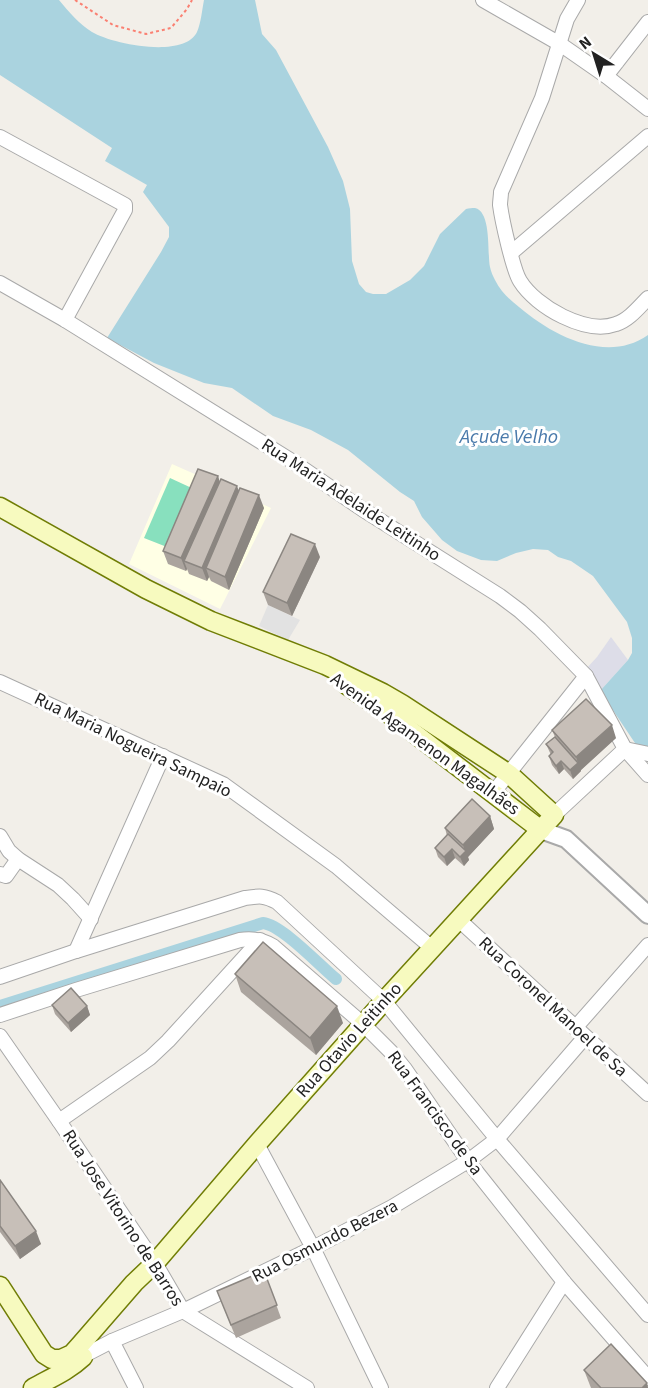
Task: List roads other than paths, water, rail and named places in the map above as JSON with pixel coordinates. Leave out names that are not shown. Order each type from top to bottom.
[{"type":"main road","name":"Avenida Agamenon Magalhães","points":[[0,507],[155,593],[211,621],[363,682],[402,704],[456,765],[541,830]]},
{"type":"main road","name":"Avenida Agamenon Magalhães","points":[[419,725],[467,746],[509,774],[554,815]]},
{"type":"main road","points":[[456,765],[467,746]]},
{"type":"main road","name":"Rua Otavio Leitinho","points":[[44,1354],[56,1360],[72,1354],[384,1000],[554,815]]},
{"type":"main road","name":"Rua Otavio Leitinho","points":[[40,1384],[68,1369],[83,1356],[143,1282],[151,1266]]},
{"type":"main road","points":[[0,1286],[44,1354],[44,1373],[40,1384]]},
{"type":"street","points":[[483,0],[560,44],[606,76],[648,110]]},
{"type":"street","points":[[578,0],[567,19],[542,98],[501,192],[500,203],[511,253],[519,279],[526,290],[566,318],[586,325],[615,325],[643,311],[648,298]]},
{"type":"street","points":[[606,76],[648,22]]},
{"type":"street","points":[[511,253],[648,136]]},
{"type":"street","points":[[0,137],[125,205],[125,210],[65,320]]},
{"type":"street","name":"Rua Maria Adelaide Leitinho","points":[[0,283],[65,320],[295,463],[362,509],[520,610],[586,676],[625,749],[648,775]]},
{"type":"street","points":[[493,793],[586,676]]},
{"type":"street","name":"Rua Maria Nogueira Sampaio","points":[[0,682],[223,784],[336,866],[432,948]]},
{"type":"street","points":[[648,754],[625,749],[554,815],[566,839],[648,915]]},
{"type":"street","points":[[76,951],[163,756]]},
{"type":"street","points":[[541,830],[566,839]]},
{"type":"street","points":[[0,836],[9,851],[58,885],[91,919]]},
{"type":"street","points":[[0,873],[6,876],[18,859]]},
{"type":"street","points":[[0,977],[245,898],[268,897],[277,902],[384,1000],[497,1139],[648,1315]]},
{"type":"street","name":"Rua Coronel Manoel de Sa","points":[[458,919],[647,1092]]},
{"type":"street","points":[[0,1015],[240,940],[260,940]]},
{"type":"street","points":[[59,1120],[150,1058],[260,940]]},
{"type":"street","name":"Rua Francisco de Sa","points":[[260,940],[273,946],[382,1042],[405,1069],[468,1161],[564,1282],[648,1378]]},
{"type":"street","name":"Rua Osmundo Bezera","points":[[83,1356],[314,1248],[392,1207],[468,1161],[497,1139],[648,945]]},
{"type":"street","name":"Rua Jose Vitorino de Barros","points":[[0,1036],[59,1120],[151,1266],[183,1311],[307,1388]]},
{"type":"street","points":[[257,1144],[314,1248],[381,1388]]},
{"type":"street","points":[[497,1388],[564,1282]]},
{"type":"street","points":[[112,1341],[136,1388]]},
{"type":"water","name":"Açude Velho","points":[[0,0],[59,0],[83,25],[102,37],[147,47],[163,47],[178,45],[190,40],[197,32],[204,0],[255,0],[262,34],[276,50],[328,147],[343,181],[350,209],[352,261],[359,284],[366,292],[386,294],[410,280],[424,266],[440,234],[466,209],[475,208],[484,217],[488,234],[490,267],[495,280],[509,298],[533,318],[564,336],[598,347],[615,347],[632,343],[648,335],[648,747],[637,746],[600,691],[628,660],[632,653],[632,638],[627,622],[593,576],[571,561],[558,557],[548,550],[533,549],[497,561],[481,560],[457,551],[442,540],[422,517],[414,501],[348,450],[311,430],[273,416],[232,388],[204,383],[154,363],[107,338],[161,252],[169,237],[169,227],[143,192],[147,185],[105,161],[112,148],[0,75]]},
{"type":"waterway","points":[[0,1006],[263,923],[271,925],[290,938],[336,979]]}]
